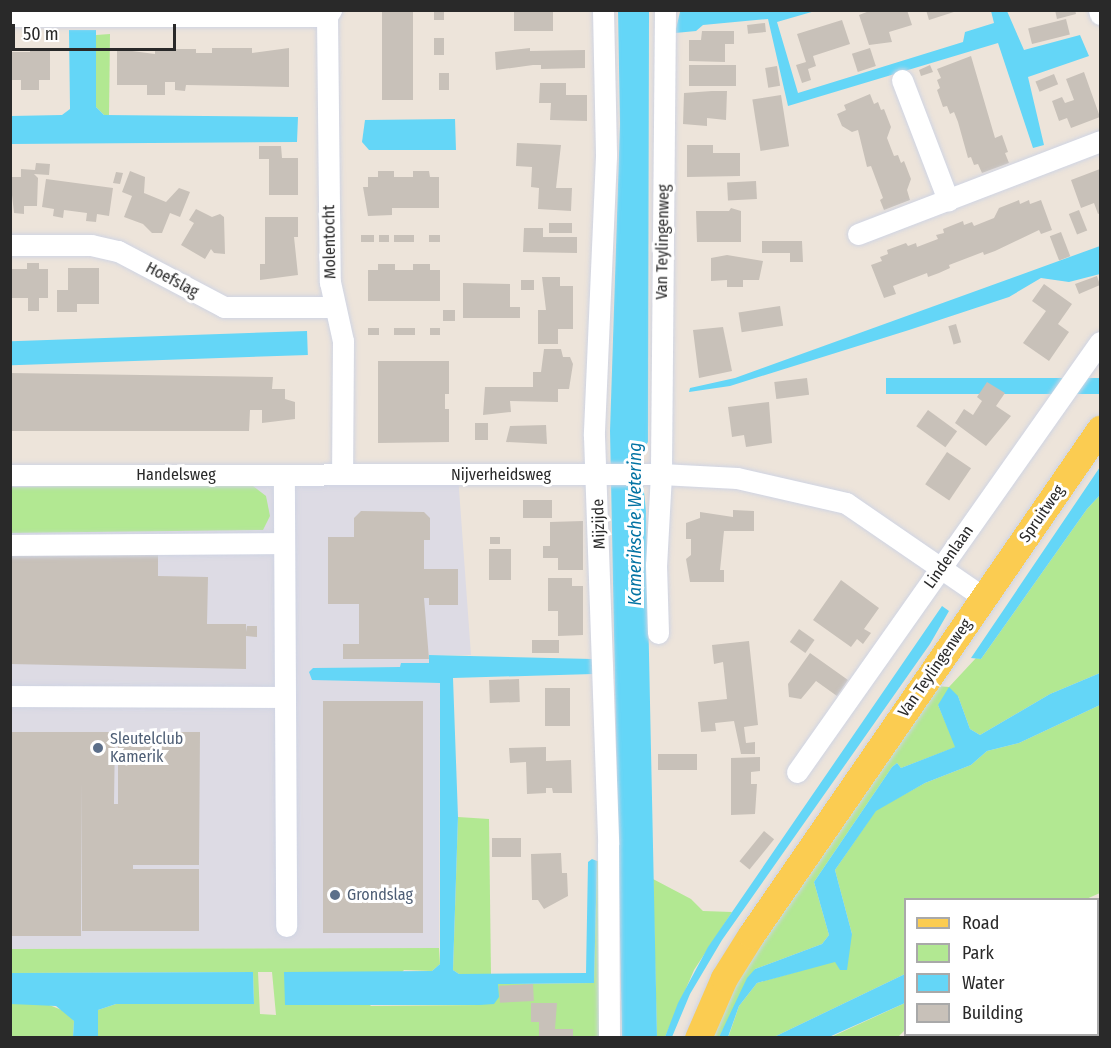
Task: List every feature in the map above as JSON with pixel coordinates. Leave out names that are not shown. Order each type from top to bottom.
[{"type":"main road","name":"Spruitweg","points":[[984,598],[1101,429]]},
{"type":"main road","name":"Van Teylingenweg","points":[[698,1038],[724,978],[751,934],[984,598]]},
{"type":"street","name":"Mijzijde","points":[[603,10],[606,156],[594,436],[604,476],[609,1038]]},
{"type":"street","name":"Van Teylingenweg","points":[[658,633],[653,475],[665,10]]},
{"type":"street","points":[[10,16],[51,13],[329,13]]},
{"type":"street","name":"Molentocht","points":[[329,13],[330,282],[343,341],[342,473]]},
{"type":"street","points":[[902,80],[948,200]]},
{"type":"street","points":[[858,234],[1101,141]]},
{"type":"street","name":"Hoefslag","points":[[10,245],[91,245],[118,251],[224,307],[334,307]]},
{"type":"street","name":"Lindenlaan","points":[[797,772],[1101,342]]},
{"type":"street","name":"Nijverheidsweg","points":[[342,473],[358,477],[653,475]]},
{"type":"street","name":"Handelsweg","points":[[10,476],[342,473]]},
{"type":"street","points":[[284,475],[286,926]]},
{"type":"street","points":[[653,475],[737,478],[846,503],[940,570],[984,598]]},
{"type":"street","points":[[10,545],[284,543]]},
{"type":"street","points":[[10,696],[285,697]]},
{"type":"shaded area","points":[[10,475],[458,475],[471,655],[430,655],[429,663],[401,663],[401,667],[313,668],[323,680],[440,683],[439,948],[11,949]]},
{"type":"shaded area","points":[[1100,984],[1100,1037],[1015,1038],[1099,1036]]},
{"type":"green space","points":[[110,34],[109,115],[104,115],[96,107],[96,35]]},
{"type":"green space","points":[[249,483],[266,496],[270,516],[263,530],[11,533],[10,487]]},
{"type":"green space","points":[[1100,495],[1100,673],[1050,694],[980,735],[970,729],[958,696],[938,705],[956,747],[901,768],[897,763],[892,767],[814,882],[829,935],[822,944],[755,969],[719,1037],[712,1038],[731,993],[756,950],[937,686],[949,687],[976,658],[981,659],[1087,509]]},
{"type":"green space","points":[[1100,705],[1100,893],[1089,898],[904,898],[904,974],[774,1037],[728,1038],[739,1006],[757,983],[835,961],[852,934],[835,870],[876,810],[925,783],[971,765],[987,751],[1019,743]]},
{"type":"green space","points":[[458,817],[489,819],[491,975],[459,974],[453,970]]},
{"type":"green space","points":[[597,861],[602,861],[599,1037],[98,1037],[98,1010],[116,1004],[254,1004],[253,972],[11,973],[10,949],[439,948],[440,964],[432,971],[404,970],[370,1006],[480,1005],[497,984],[594,983]],"holes":[[[258,972],[272,972],[276,1015],[260,1014]]]},
{"type":"green space","points":[[653,879],[691,899],[703,911],[732,912],[694,970],[665,1037],[657,1037]]},
{"type":"green space","points":[[1100,920],[1100,984],[1099,984]]},
{"type":"green space","points":[[44,1003],[67,1012],[74,1021],[73,1037],[11,1037],[10,1004]]},
{"type":"green space","points":[[904,1003],[904,1031],[898,1037],[829,1038]]},
{"type":"green space","points":[[951,1036],[1015,1036],[1015,1038]]},
{"type":"water","name":"Kameriksche Wetering","points":[[618,11],[649,11],[648,442],[640,455],[646,511],[657,1037],[622,1037],[610,431],[620,124]]},
{"type":"water","points":[[815,11],[777,22],[798,93],[963,42],[965,32],[994,23],[991,11],[1007,11],[1024,50],[1080,35],[1089,56],[1028,77],[1044,145],[1033,148],[998,43],[788,106],[768,19],[703,25],[696,31],[675,33],[680,12]]},
{"type":"water","points":[[69,30],[96,30],[96,107],[104,115],[298,117],[297,142],[11,144],[11,116],[62,115],[70,109]]},
{"type":"water","points":[[455,119],[456,150],[369,150],[362,142],[365,120]]},
{"type":"water","points":[[1100,246],[1100,274],[1069,282],[1041,278],[1009,297],[909,330],[730,386],[689,392],[690,388],[735,378]]},
{"type":"water","points":[[307,331],[308,355],[12,365],[11,341]]},
{"type":"water","points":[[886,378],[1100,378],[1100,394],[886,394]]},
{"type":"water","points":[[1100,467],[1100,495],[1087,509],[981,659],[971,658]]},
{"type":"water","points":[[942,606],[949,611],[930,644],[722,940],[690,994],[672,1037],[665,1037],[678,1003],[708,947]]},
{"type":"water","points":[[429,655],[592,659],[593,674],[453,678],[458,817],[453,970],[459,974],[586,973],[588,862],[592,859],[597,861],[594,983],[498,984],[499,997],[494,1004],[480,1005],[285,1005],[284,972],[432,971],[440,964],[440,683],[312,680],[309,672],[313,668],[400,667],[401,663],[429,663]]},
{"type":"water","points":[[1100,673],[1100,705],[1019,743],[987,751],[971,765],[925,783],[876,811],[835,870],[852,934],[847,970],[840,970],[835,962],[757,983],[739,1006],[728,1037],[719,1037],[747,978],[755,969],[822,944],[829,935],[814,882],[892,767],[897,763],[901,768],[955,747],[938,705],[949,687],[958,696],[970,729],[980,735],[1050,694]]},
{"type":"water","points":[[253,972],[254,1004],[116,1004],[98,1010],[98,1037],[73,1037],[74,1021],[56,1006],[11,1004],[11,973]]},
{"type":"water","points":[[904,974],[904,1003],[829,1037],[774,1037]]},
{"type":"building","points":[[382,10],[413,10],[413,100],[382,100]]},
{"type":"building","points":[[434,10],[444,10],[444,20],[434,20]]},
{"type":"building","points":[[514,10],[553,10],[553,31],[514,31]]},
{"type":"building","points":[[872,10],[907,10],[912,25],[889,32],[892,42],[869,45],[859,15]]},
{"type":"building","points":[[926,10],[957,10],[957,11],[929,20]]},
{"type":"building","points":[[1055,10],[1075,10],[1076,14],[1057,19]]},
{"type":"building","points":[[1066,19],[1070,35],[1032,44],[1028,28]]},
{"type":"building","points":[[842,20],[850,44],[813,56],[816,66],[808,69],[811,80],[802,83],[796,65],[806,62],[797,34]]},
{"type":"building","points":[[765,23],[766,32],[748,34],[747,25]]},
{"type":"building","points":[[702,31],[734,31],[734,44],[725,44],[725,62],[689,61],[689,40],[701,40]]},
{"type":"building","points":[[434,38],[444,38],[444,55],[434,55]]},
{"type":"building","points":[[30,48],[50,48],[50,80],[39,80],[39,90],[21,90],[21,80],[10,80],[10,52],[30,52]]},
{"type":"building","points":[[212,48],[252,48],[252,53],[289,48],[289,87],[186,85],[185,91],[175,90],[175,82],[165,82],[165,95],[147,95],[147,85],[117,85],[117,49],[155,54],[155,49],[196,49],[196,53],[212,53]]},
{"type":"building","points":[[530,48],[530,51],[585,50],[585,68],[541,69],[541,65],[533,65],[496,70],[495,52]]},
{"type":"building","points":[[870,48],[876,66],[858,72],[852,54]]},
{"type":"building","points":[[971,56],[995,138],[1002,135],[1008,152],[1005,153],[1009,163],[982,173],[978,164],[974,165],[971,157],[968,158],[954,112],[950,114],[947,106],[943,107],[937,90],[940,88],[937,80],[941,78],[937,69]]},
{"type":"building","points":[[689,65],[736,65],[736,86],[689,86]]},
{"type":"building","points":[[930,65],[933,72],[921,76],[919,70]]},
{"type":"building","points":[[777,66],[780,86],[768,88],[765,68]]},
{"type":"building","points":[[1084,72],[1100,117],[1071,128],[1067,118],[1059,121],[1052,101],[1062,97],[1065,103],[1074,100],[1066,79]]},
{"type":"building","points":[[439,73],[449,73],[449,90],[439,90]]},
{"type":"building","points":[[1054,74],[1058,84],[1040,92],[1035,81]]},
{"type":"building","points":[[540,83],[566,83],[566,95],[587,95],[587,121],[550,120],[551,103],[539,103]]},
{"type":"building","points":[[727,91],[726,120],[707,118],[707,126],[683,124],[684,93]]},
{"type":"building","points":[[870,94],[874,104],[878,102],[881,110],[884,109],[891,127],[887,138],[894,156],[898,155],[901,163],[904,161],[911,179],[907,190],[910,200],[884,210],[880,200],[883,198],[871,166],[867,167],[858,130],[852,132],[842,126],[837,114],[846,110],[844,105]]},
{"type":"building","points":[[781,95],[789,146],[760,151],[752,100]]},
{"type":"building","points":[[517,143],[561,145],[556,188],[572,188],[571,211],[538,209],[539,188],[531,187],[532,167],[516,166]]},
{"type":"building","points":[[687,145],[713,145],[713,153],[740,153],[740,176],[687,177]]},
{"type":"building","points":[[259,146],[281,146],[282,158],[298,158],[298,195],[269,195],[269,159],[259,159]]},
{"type":"building","points":[[36,163],[50,164],[49,175],[34,174],[38,178],[37,206],[24,206],[24,214],[14,213],[10,177],[21,177],[21,169],[35,170]]},
{"type":"building","points":[[1100,169],[1100,213],[1098,214],[1094,203],[1081,208],[1071,180]]},
{"type":"building","points":[[130,171],[145,177],[144,193],[166,202],[179,188],[190,192],[180,217],[170,213],[162,233],[152,233],[143,224],[124,217],[132,196],[122,192]]},
{"type":"building","points":[[378,171],[394,171],[394,177],[413,177],[413,171],[429,171],[430,177],[439,177],[439,208],[392,208],[392,215],[368,216],[363,187],[368,187],[368,177],[378,177]]},
{"type":"building","points":[[116,172],[123,173],[120,184],[113,183]]},
{"type":"building","points":[[46,179],[113,188],[109,216],[97,214],[96,222],[86,221],[87,213],[64,210],[63,218],[53,216],[54,209],[42,207]]},
{"type":"building","points":[[756,181],[757,199],[728,200],[727,183]]},
{"type":"building","points":[[1019,200],[1020,204],[1029,200],[1030,204],[1041,200],[1052,230],[1041,234],[1039,230],[995,251],[984,255],[983,252],[949,265],[950,268],[939,273],[928,277],[927,273],[893,286],[896,294],[884,298],[871,265],[882,261],[880,257],[888,254],[887,250],[906,243],[908,246],[916,243],[917,247],[938,239],[936,235],[944,233],[943,229],[963,221],[964,225],[972,222],[974,226],[994,218],[999,208]]},
{"type":"building","points":[[731,208],[741,211],[741,242],[697,242],[696,211],[729,211]]},
{"type":"building","points":[[196,209],[212,217],[220,214],[224,217],[225,254],[214,253],[211,249],[205,259],[181,245],[194,223],[189,220]]},
{"type":"building","points":[[1079,210],[1087,230],[1077,235],[1069,214]]},
{"type":"building","points":[[265,217],[298,217],[298,237],[294,237],[298,275],[260,280],[260,264],[265,264]]},
{"type":"building","points":[[549,223],[572,223],[572,233],[549,233]]},
{"type":"building","points":[[524,228],[543,228],[543,237],[577,237],[577,253],[523,252]]},
{"type":"building","points":[[1061,232],[1070,256],[1059,261],[1050,236]]},
{"type":"building","points":[[361,235],[374,235],[374,242],[361,242]]},
{"type":"building","points":[[379,235],[389,235],[389,242],[379,242]]},
{"type":"building","points":[[394,235],[414,235],[414,242],[394,242]]},
{"type":"building","points":[[429,235],[440,235],[440,242],[429,242]]},
{"type":"building","points":[[762,241],[802,241],[803,262],[790,262],[790,253],[762,253]]},
{"type":"building","points":[[727,255],[763,261],[759,280],[743,280],[743,287],[727,287],[727,280],[711,281],[711,258]]},
{"type":"building","points":[[27,263],[39,263],[39,269],[48,269],[48,298],[39,298],[39,311],[28,311],[28,298],[10,298],[10,269],[27,269]]},
{"type":"building","points":[[378,264],[395,264],[395,270],[413,270],[413,264],[430,264],[430,270],[440,270],[440,301],[368,301],[368,270],[378,270]]},
{"type":"building","points":[[68,268],[99,268],[99,304],[77,304],[77,312],[57,312],[57,290],[68,290]]},
{"type":"building","points":[[1097,276],[1100,285],[1079,294],[1075,284]]},
{"type":"building","points":[[542,277],[560,277],[560,286],[573,286],[573,329],[558,329],[558,344],[538,344],[538,310],[546,310]]},
{"type":"building","points":[[521,280],[534,280],[534,290],[521,290]]},
{"type":"building","points":[[463,283],[510,284],[510,307],[520,307],[520,318],[463,318]]},
{"type":"building","points":[[1044,284],[1072,304],[1058,324],[1069,332],[1049,361],[1023,343],[1046,311],[1032,301]]},
{"type":"building","points":[[780,306],[783,326],[742,332],[739,313]]},
{"type":"building","points":[[443,310],[455,310],[455,321],[443,321]]},
{"type":"building","points":[[956,324],[961,342],[954,344],[948,326]]},
{"type":"building","points":[[723,327],[732,371],[699,378],[693,330]]},
{"type":"building","points":[[368,328],[379,328],[379,335],[368,335]]},
{"type":"building","points":[[394,328],[415,328],[415,335],[394,335]]},
{"type":"building","points":[[430,328],[440,328],[440,335],[430,335]]},
{"type":"building","points":[[544,349],[561,349],[563,357],[570,357],[573,364],[569,389],[558,389],[558,402],[510,401],[511,412],[483,415],[485,387],[533,387],[533,372],[541,372]]},
{"type":"building","points":[[378,361],[449,361],[449,394],[445,394],[445,409],[449,409],[449,442],[378,443]]},
{"type":"building","points":[[10,373],[273,377],[272,389],[285,389],[285,399],[295,402],[295,419],[262,423],[262,410],[250,410],[249,431],[10,431]]},
{"type":"building","points":[[807,378],[809,395],[776,399],[774,382]]},
{"type":"building","points":[[987,382],[1005,393],[996,406],[1011,416],[986,446],[955,423],[964,409],[973,415],[982,401],[977,397]]},
{"type":"building","points":[[769,402],[772,443],[746,447],[744,435],[732,437],[728,407]]},
{"type":"building","points":[[928,410],[957,431],[945,447],[916,426]]},
{"type":"building","points":[[475,423],[488,423],[488,440],[475,440]]},
{"type":"building","points":[[546,425],[547,444],[506,442],[510,426]]},
{"type":"building","points":[[947,452],[971,468],[949,501],[925,484]]},
{"type":"building","points":[[523,500],[552,500],[552,518],[523,518]]},
{"type":"building","points":[[733,510],[754,511],[754,531],[724,531],[720,570],[724,570],[724,582],[690,582],[686,559],[691,555],[691,539],[686,539],[686,523],[700,518],[700,512],[733,517]]},
{"type":"building","points":[[361,511],[424,512],[430,518],[430,540],[424,540],[424,569],[458,569],[458,605],[429,605],[429,598],[424,598],[429,659],[343,659],[343,644],[359,644],[359,604],[328,604],[328,537],[354,537],[354,518]]},
{"type":"building","points":[[583,521],[583,570],[558,570],[558,558],[543,558],[543,546],[550,546],[550,522]]},
{"type":"building","points":[[490,537],[500,537],[500,544],[490,544]]},
{"type":"building","points":[[489,549],[511,549],[511,580],[489,580]]},
{"type":"building","points":[[158,554],[158,576],[208,577],[207,624],[246,624],[246,632],[247,626],[257,626],[257,637],[246,636],[246,669],[10,664],[10,555]]},
{"type":"building","points":[[548,578],[572,578],[572,586],[583,586],[583,635],[558,636],[558,611],[548,611]]},
{"type":"building","points":[[841,580],[879,608],[864,629],[871,633],[863,644],[857,639],[851,647],[813,620]]},
{"type":"building","points":[[799,629],[815,640],[805,653],[790,642]]},
{"type":"building","points":[[532,640],[559,640],[559,653],[532,653]]},
{"type":"building","points":[[749,641],[758,725],[744,727],[746,743],[755,742],[755,754],[741,754],[734,721],[715,723],[716,731],[701,732],[698,702],[727,699],[723,662],[714,664],[712,645]]},
{"type":"building","points":[[810,653],[848,680],[837,696],[816,681],[801,699],[789,697],[788,684]]},
{"type":"building","points":[[519,679],[520,702],[490,703],[489,680]]},
{"type":"building","points":[[545,688],[570,688],[570,726],[545,726]]},
{"type":"building","points":[[323,701],[423,701],[423,933],[323,933]]},
{"type":"building","points":[[10,732],[115,732],[114,804],[118,804],[118,732],[200,732],[199,865],[133,865],[133,869],[199,869],[199,931],[82,931],[81,781],[81,936],[10,936]]},
{"type":"building","points":[[546,747],[546,761],[571,760],[572,793],[553,793],[552,788],[546,788],[546,793],[527,794],[526,762],[510,763],[509,748]]},
{"type":"building","points":[[658,754],[697,754],[697,770],[658,770]]},
{"type":"building","points":[[760,757],[760,771],[751,772],[751,784],[757,784],[755,814],[731,815],[731,758]]},
{"type":"building","points":[[764,831],[774,839],[750,869],[739,861]]},
{"type":"building","points":[[492,838],[521,838],[521,857],[492,857]]},
{"type":"building","points":[[561,853],[562,873],[567,873],[568,896],[544,909],[538,900],[532,900],[531,854]]},
{"type":"building","points":[[533,984],[534,1001],[500,1003],[499,986]]},
{"type":"building","points":[[531,1003],[557,1003],[555,1029],[573,1029],[573,1038],[539,1038],[539,1022],[531,1022]]},
{"type":"place","name":"Sleutelclub Kamerik","points":[[98,748]]},
{"type":"place","name":"Grondslag","points":[[335,895]]}]
